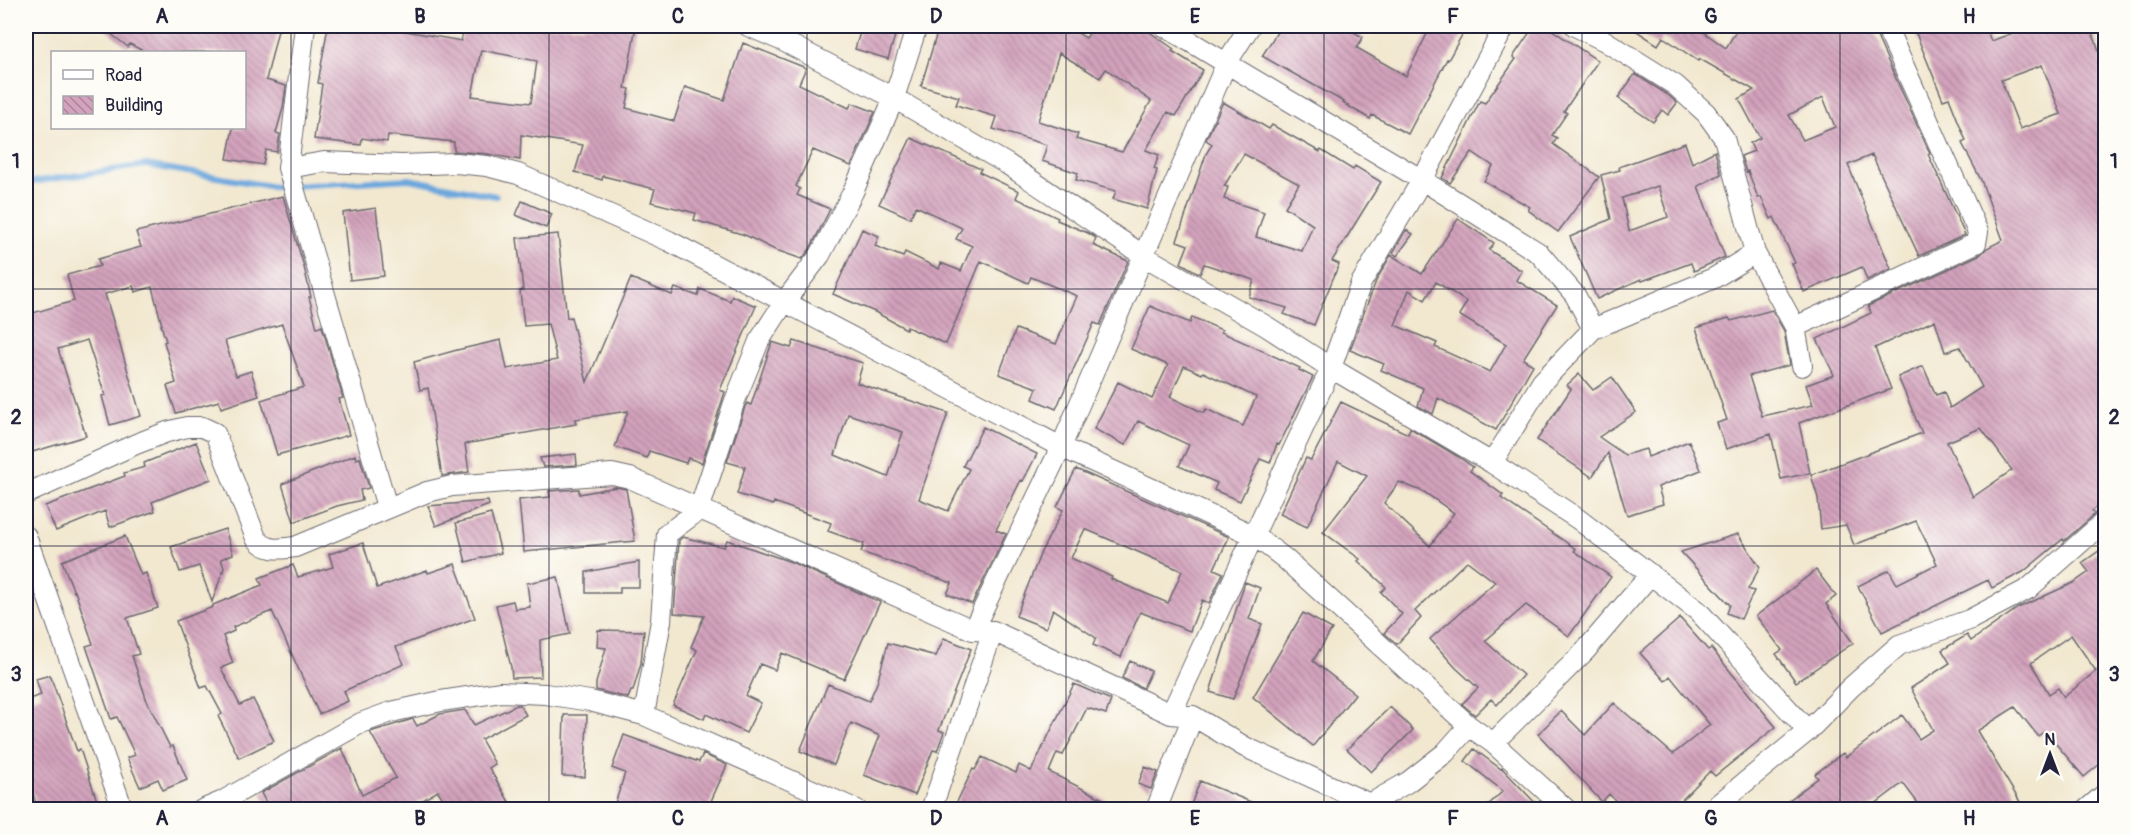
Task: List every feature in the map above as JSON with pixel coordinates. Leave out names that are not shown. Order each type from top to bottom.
[{"type":"street","points":[[305,26],[288,168],[387,507]]},
{"type":"street","points":[[748,26],[783,41],[894,98],[1007,164],[1144,256],[1266,326],[1331,368],[1492,462],[1578,519],[1698,611],[1808,731]]},
{"type":"street","points":[[644,716],[661,621],[667,534],[699,510],[734,403],[759,341],[785,301],[820,255],[853,192],[894,98],[917,26]]},
{"type":"street","points":[[1164,26],[1422,180],[1539,253],[1575,295],[1593,329]]},
{"type":"street","points":[[973,630],[1061,447],[1227,62],[1250,26]]},
{"type":"street","points":[[1171,714],[1331,368],[1361,283],[1422,180],[1505,26]]},
{"type":"street","points":[[1575,26],[1605,40],[1675,85],[1706,114],[1724,138],[1755,254],[1795,327],[1802,366]]},
{"type":"street","points":[[1795,327],[1976,243],[1978,232],[1975,223],[1886,26]]},
{"type":"street","points":[[288,168],[324,162],[402,165],[456,163],[487,166],[518,174],[669,241],[1061,447],[1255,536],[1284,558],[1469,726],[1493,742],[1568,810]]},
{"type":"street","points":[[1492,462],[1542,382],[1593,329],[1714,278],[1755,254]]},
{"type":"street","points":[[26,494],[147,440],[187,427],[202,427],[215,433],[256,538],[262,545],[274,550],[295,547],[387,507],[427,492],[452,486],[612,474],[630,478],[973,630],[993,631],[1171,714],[1193,716],[1245,747],[1368,807],[1408,782],[1445,753],[1469,726]]},
{"type":"street","points":[[1711,810],[1808,731],[1850,688],[1899,645],[1969,620],[2028,589],[2106,520]]},
{"type":"street","points":[[26,536],[123,810]]},
{"type":"street","points":[[1493,742],[1585,651],[1651,574]]},
{"type":"street","points":[[932,810],[993,631]]},
{"type":"street","points":[[202,810],[221,802],[361,723],[391,712],[441,701],[501,692],[545,694],[590,701],[644,716],[857,810]]},
{"type":"street","points":[[1156,810],[1193,716]]},
{"type":"street","points":[[2086,810],[2106,793]]},
{"type":"street","points":[[221,802],[238,800],[246,810]]},
{"type":"building","points":[[101,26],[279,26],[266,80],[286,86],[276,133],[280,134],[277,152],[266,150],[263,165],[227,159],[233,129],[246,129],[246,51],[143,51],[130,44],[128,47]]},
{"type":"building","points":[[328,26],[395,26],[394,29],[461,41],[464,26],[636,26],[625,88],[630,89],[626,108],[674,121],[685,87],[724,100],[743,43],[806,68],[799,84],[849,108],[852,103],[875,112],[851,166],[813,150],[796,186],[800,189],[797,195],[830,209],[810,249],[802,259],[779,252],[745,235],[694,220],[696,213],[651,202],[655,189],[603,176],[602,180],[575,172],[583,145],[521,135],[520,160],[454,151],[454,142],[388,135],[387,142],[362,138],[361,145],[314,139],[322,84],[318,83]],"holes":[[[481,50],[537,61],[531,103],[472,96]]]},
{"type":"building","points":[[862,26],[898,26],[888,59],[855,49]]},
{"type":"building","points":[[939,26],[1066,26],[1086,38],[1094,26],[1141,26],[1174,49],[1172,51],[1203,70],[1176,116],[1168,112],[1146,150],[1159,155],[1154,169],[1157,170],[1147,209],[1113,199],[1116,191],[1076,180],[1078,173],[1042,161],[1047,145],[993,129],[997,117],[956,105],[959,97],[921,86]],"holes":[[[1059,53],[1100,78],[1106,69],[1151,101],[1122,152],[1076,139],[1078,134],[1038,121]]]},
{"type":"building","points":[[1281,26],[1342,26],[1363,37],[1357,48],[1406,76],[1431,26],[1467,26],[1408,134],[1372,115],[1370,119],[1262,56]]},
{"type":"building","points":[[1534,26],[1546,26],[1598,61],[1564,111],[1567,113],[1552,135],[1557,138],[1553,144],[1599,177],[1558,232],[1528,210],[1530,207],[1484,181],[1493,166],[1472,152],[1450,183],[1442,178],[1480,101],[1485,103],[1516,59],[1513,57]]},
{"type":"building","points":[[1629,26],[1695,26],[1726,48],[1739,26],[1872,26],[1965,235],[1919,256],[1872,155],[1848,165],[1891,269],[1867,280],[1862,267],[1804,292],[1792,264],[1795,263],[1774,217],[1771,219],[1761,197],[1758,198],[1741,156],[1754,151],[1750,143],[1760,138],[1739,99],[1754,90],[1700,59],[1698,61],[1663,37],[1658,45]],"holes":[[[1823,97],[1835,127],[1803,140],[1789,115]]]},
{"type":"building","points":[[1913,26],[1985,26],[1991,41],[2032,26],[2089,26],[2106,70],[2106,500],[2092,511],[2095,514],[2064,541],[2063,539],[2023,572],[1992,588],[1988,580],[1882,632],[1858,586],[1889,570],[1897,584],[1937,564],[1916,521],[1854,545],[1846,525],[1821,529],[1818,498],[1811,475],[1922,433],[1898,377],[1923,366],[1936,395],[1944,392],[1950,408],[1982,387],[1960,347],[1945,352],[1935,320],[1875,348],[1891,389],[1799,423],[1810,473],[1781,479],[1771,434],[1726,449],[1717,423],[1727,420],[1696,328],[1729,318],[1731,321],[1772,310],[1784,331],[1790,365],[1749,376],[1762,416],[1813,405],[1806,385],[1834,375],[1817,339],[1871,313],[1868,306],[1981,254],[1987,248],[2003,240],[1981,180],[1962,143],[1966,141],[1949,98],[1943,100]],"holes":[[[2042,65],[2061,114],[2020,129],[2001,80]],[[1981,428],[2012,470],[1973,497],[1947,442]]]},
{"type":"building","points":[[1635,74],[1677,103],[1668,115],[1662,110],[1653,122],[1618,98]]},
{"type":"building","points":[[1223,102],[1269,129],[1272,125],[1320,152],[1321,150],[1353,170],[1355,166],[1381,182],[1332,261],[1339,264],[1314,325],[1284,314],[1287,308],[1249,297],[1254,280],[1204,264],[1200,274],[1181,263],[1188,245],[1177,241],[1206,154],[1212,144],[1206,140]],"holes":[[[1244,154],[1299,184],[1285,207],[1313,225],[1302,251],[1256,237],[1264,212],[1224,199],[1228,187],[1224,186]]]},
{"type":"building","points":[[911,138],[981,169],[979,172],[1019,191],[1016,198],[1058,218],[1057,220],[1088,233],[1096,238],[1093,245],[1128,261],[1100,325],[1094,323],[1056,409],[1033,399],[1037,388],[999,374],[1016,329],[1056,344],[1077,296],[1031,277],[1028,283],[981,261],[946,344],[907,327],[906,329],[875,312],[833,294],[862,229],[879,236],[875,246],[903,257],[905,252],[939,269],[941,263],[961,271],[972,246],[956,239],[962,228],[916,206],[910,218],[879,204]]},
{"type":"building","points":[[1685,143],[1692,163],[1715,151],[1721,174],[1698,186],[1725,257],[1694,271],[1691,263],[1642,281],[1641,279],[1597,299],[1570,237],[1611,219],[1601,175],[1620,170],[1619,167]],"holes":[[[1658,186],[1668,217],[1629,231],[1622,198]]]},
{"type":"building","points":[[283,196],[304,267],[317,328],[322,326],[343,398],[339,399],[349,435],[277,455],[261,400],[304,387],[282,324],[225,341],[236,376],[251,371],[259,396],[221,408],[219,401],[176,413],[167,386],[176,383],[152,287],[135,292],[133,286],[105,294],[141,416],[110,425],[102,396],[105,395],[87,340],[58,349],[86,436],[29,453],[26,441],[26,315],[74,301],[67,275],[100,266],[98,259],[141,247],[136,232]]},
{"type":"building","points":[[522,201],[552,214],[546,228],[516,215]]},
{"type":"building","points":[[376,208],[384,276],[350,280],[343,213]]},
{"type":"building","points":[[1458,219],[1494,243],[1489,250],[1522,271],[1516,280],[1557,305],[1523,359],[1533,365],[1496,430],[1438,398],[1433,414],[1418,406],[1423,388],[1381,370],[1384,364],[1350,350],[1376,281],[1391,255],[1422,274]],"holes":[[[1436,282],[1467,302],[1459,315],[1506,344],[1490,372],[1435,347],[1437,343],[1395,325],[1409,290],[1425,300]]]},
{"type":"building","points":[[1406,230],[1413,234],[1397,256],[1393,253]]},
{"type":"building","points":[[558,234],[567,318],[571,317],[587,382],[631,278],[672,295],[675,288],[698,296],[700,289],[730,301],[732,296],[756,306],[720,390],[725,392],[702,463],[688,458],[686,463],[649,451],[647,458],[615,447],[628,411],[575,419],[576,424],[465,444],[469,472],[442,476],[428,388],[420,390],[414,362],[501,340],[507,369],[557,360],[548,324],[524,326],[520,291],[523,290],[517,238]]},
{"type":"building","points":[[1150,306],[1190,323],[1192,317],[1222,330],[1221,332],[1300,368],[1299,370],[1313,377],[1279,445],[1277,444],[1270,463],[1260,459],[1240,501],[1214,490],[1217,483],[1179,466],[1189,445],[1138,421],[1125,445],[1094,429],[1118,382],[1152,399],[1168,365],[1131,349]],"holes":[[[1184,366],[1202,374],[1203,372],[1256,397],[1243,426],[1206,409],[1204,413],[1170,397]]]},
{"type":"building","points":[[794,341],[863,363],[857,383],[948,413],[919,499],[948,511],[969,469],[963,466],[983,427],[1037,454],[996,530],[1006,534],[972,604],[947,594],[952,583],[861,552],[864,544],[828,531],[831,523],[774,502],[773,505],[737,494],[745,467],[727,462],[745,407],[747,403],[751,405],[772,342],[791,348]],"holes":[[[848,414],[903,432],[888,477],[835,455]]]},
{"type":"building","points":[[1579,374],[1593,390],[1612,377],[1636,412],[1599,437],[1625,455],[1646,449],[1648,457],[1689,441],[1701,470],[1658,487],[1663,504],[1627,515],[1608,453],[1592,477],[1537,440],[1571,389],[1567,385]]},
{"type":"building","points":[[1341,402],[1408,434],[1410,428],[1473,467],[1470,471],[1503,495],[1501,498],[1576,549],[1574,551],[1611,577],[1569,636],[1526,605],[1485,641],[1523,675],[1497,705],[1491,699],[1475,715],[1462,704],[1478,688],[1430,639],[1495,582],[1467,561],[1415,611],[1421,618],[1397,644],[1384,633],[1402,614],[1381,592],[1386,587],[1358,561],[1360,559],[1323,532],[1367,476],[1338,461],[1307,527],[1280,514],[1306,458],[1311,460]],"holes":[[[1399,482],[1424,492],[1454,513],[1430,546],[1384,503]]]},
{"type":"building","points":[[196,442],[211,479],[152,502],[155,511],[110,527],[105,511],[56,531],[45,506],[125,476],[124,473],[145,467],[144,463]]},
{"type":"building","points":[[576,454],[577,465],[543,467],[540,458]]},
{"type":"building","points":[[355,455],[356,459],[360,458],[369,488],[360,490],[362,500],[337,506],[294,522],[282,484]]},
{"type":"building","points":[[1076,469],[1229,537],[1214,569],[1223,573],[1209,603],[1202,600],[1190,631],[1140,612],[1121,657],[1093,645],[1096,638],[1053,609],[1046,628],[1016,616],[1041,552],[1063,510],[1057,507]],"holes":[[[1085,529],[1182,571],[1168,603],[1111,579],[1112,577],[1071,558]]]},
{"type":"building","points":[[616,487],[626,489],[635,541],[524,552],[519,500],[550,497],[549,491],[579,489],[579,494]]},
{"type":"building","points":[[488,501],[489,505],[436,526],[428,506]]},
{"type":"building","points":[[491,514],[501,553],[466,562],[456,523]]},
{"type":"building","points":[[225,529],[233,554],[221,559],[224,568],[212,602],[199,566],[180,572],[171,547]]},
{"type":"building","points":[[1738,534],[1760,567],[1748,589],[1754,591],[1741,619],[1727,613],[1730,605],[1681,552]]},
{"type":"building","points":[[125,536],[141,575],[146,573],[158,608],[127,618],[139,654],[132,656],[147,701],[170,747],[173,746],[187,780],[163,790],[158,779],[140,787],[127,758],[135,755],[117,717],[111,719],[86,646],[93,644],[62,561]]},
{"type":"building","points":[[683,537],[724,547],[727,540],[791,562],[880,602],[844,679],[782,653],[775,670],[760,664],[746,696],[761,703],[746,733],[706,714],[704,719],[673,705],[697,650],[691,647],[704,616],[674,613],[679,540]]},
{"type":"building","points":[[363,543],[377,588],[427,570],[428,573],[455,564],[475,618],[396,647],[404,664],[344,691],[348,701],[319,714],[272,611],[233,627],[234,631],[223,636],[233,663],[221,668],[240,705],[253,699],[274,741],[239,758],[218,716],[222,714],[207,686],[201,688],[176,621],[262,585],[259,578],[293,565],[298,577],[333,567],[329,554]]},
{"type":"building","points":[[2106,546],[2106,759],[2084,777],[2045,731],[2038,736],[2015,707],[1977,731],[2025,810],[1923,810],[1903,783],[1867,810],[1776,810],[1818,778],[1815,774],[1843,753],[1846,757],[1902,715],[1919,739],[1933,730],[1911,688],[1950,663],[1942,650],[1967,635],[1971,641],[2018,608],[2073,583],[2089,572],[2082,563]],"holes":[[[2071,635],[2096,671],[2064,697],[2058,688],[2049,694],[2031,663]]]},
{"type":"building","points":[[639,562],[639,587],[620,587],[620,593],[586,593],[586,572]]},
{"type":"building","points":[[1816,570],[1836,596],[1826,604],[1853,643],[1796,682],[1776,654],[1782,650],[1756,616]]},
{"type":"building","points":[[558,577],[570,634],[540,640],[541,677],[512,678],[496,605],[513,601],[515,609],[530,607],[527,583]]},
{"type":"building","points":[[1245,582],[1260,588],[1249,619],[1262,624],[1233,699],[1210,692]]},
{"type":"building","points":[[1303,613],[1332,629],[1313,661],[1355,694],[1313,746],[1253,697]]},
{"type":"building","points":[[1680,618],[1708,650],[1711,648],[1776,727],[1715,776],[1710,771],[1672,810],[1625,810],[1609,794],[1602,802],[1538,734],[1561,711],[1585,735],[1614,703],[1673,754],[1710,725],[1670,676],[1665,681],[1640,653]]},
{"type":"building","points":[[598,630],[644,631],[641,663],[633,691],[628,698],[596,690],[606,648],[597,647]]},
{"type":"building","points":[[944,638],[971,649],[939,730],[944,732],[937,751],[933,750],[915,795],[864,775],[880,736],[851,723],[834,765],[800,751],[828,684],[869,701],[877,683],[888,643],[936,656]]},
{"type":"building","points":[[1130,661],[1151,671],[1143,688],[1122,678]]},
{"type":"building","points":[[50,675],[77,751],[80,749],[100,810],[38,810],[26,771],[26,700],[41,695],[36,679]]},
{"type":"building","points":[[1074,684],[1111,700],[1106,714],[1087,708],[1063,755],[1057,753],[1049,772],[1125,810],[953,810],[973,769],[975,770],[982,757],[1016,773],[1019,765],[1031,771]]},
{"type":"building","points":[[520,705],[526,715],[481,739],[495,764],[489,768],[514,810],[476,810],[470,800],[450,810],[438,791],[406,810],[270,810],[261,793],[342,748],[362,795],[396,778],[370,732],[413,719],[417,726],[440,714],[465,710],[474,725]]},
{"type":"building","points":[[1390,707],[1413,730],[1371,772],[1347,749]]},
{"type":"building","points":[[564,715],[587,715],[585,777],[562,776]]},
{"type":"building","points":[[624,735],[699,762],[703,754],[727,765],[707,810],[613,810],[625,773],[612,768]]},
{"type":"building","points":[[1474,749],[1502,768],[1542,810],[1483,810],[1503,791],[1465,761]]},
{"type":"building","points":[[1145,767],[1158,772],[1151,789],[1138,784]]},
{"type":"building","points":[[1200,781],[1268,809],[1268,810],[1189,810]]},
{"type":"waterway","points":[[26,183],[146,165],[275,187],[409,179],[496,196]]}]
